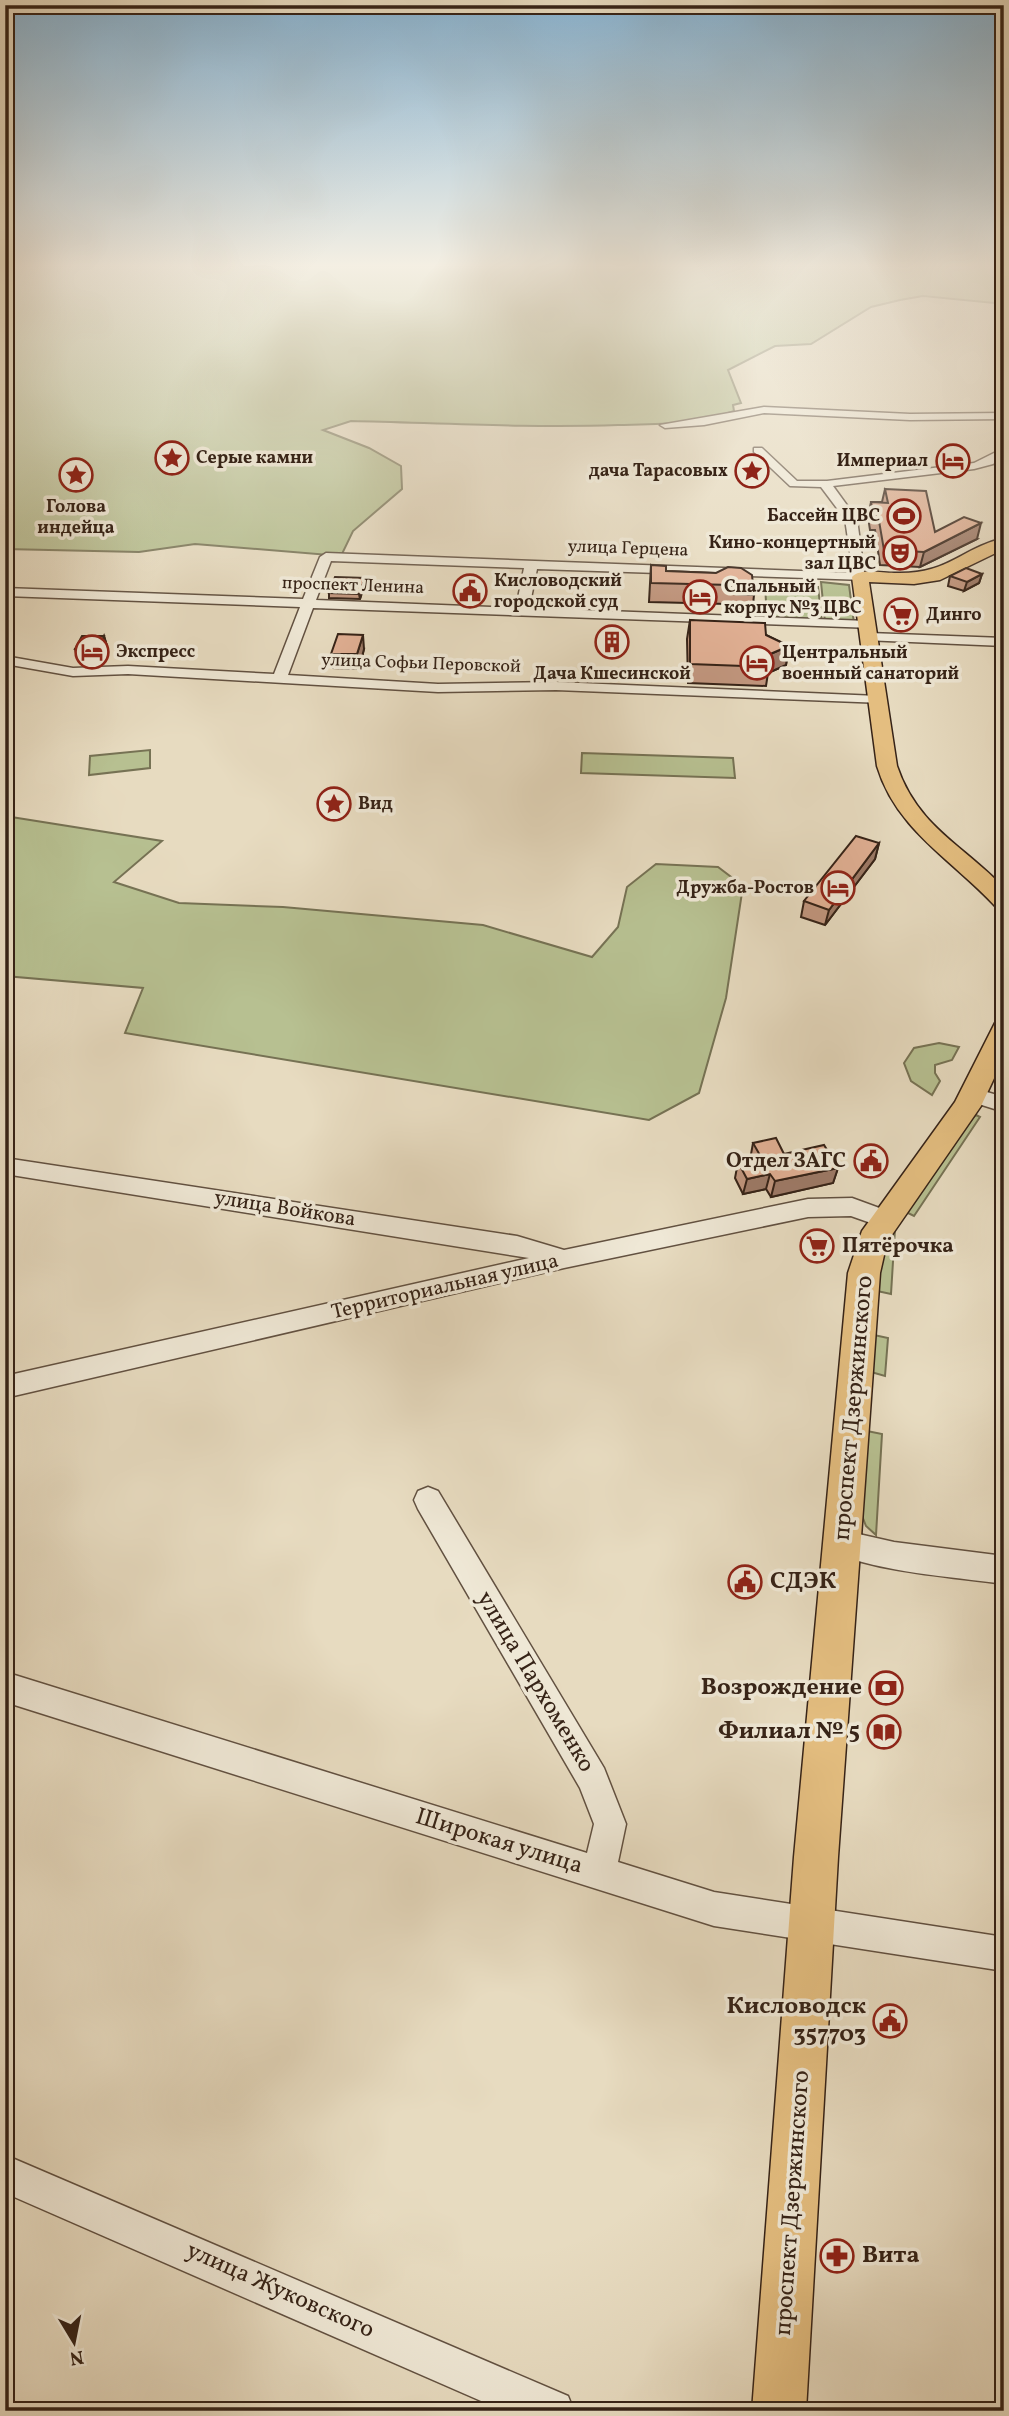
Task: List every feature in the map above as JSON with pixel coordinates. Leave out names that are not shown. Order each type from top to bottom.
[{"type":"main road","name":"улица Герцена","points":[[860,577],[929,578],[1004,542]]},
{"type":"main road","points":[[860,577],[889,778],[902,806],[926,833],[982,879],[1004,902]]},
{"type":"main road","name":"проспект Дзержинского","points":[[779,2411],[812,1925],[864,1273],[873,1239],[886,1219],[988,1100],[1004,1030]]},
{"type":"street","points":[[665,425],[704,422],[764,410],[910,417],[1004,416]]},
{"type":"street","points":[[758,450],[794,484],[828,484],[841,480],[974,466],[989,462],[1004,451]]},
{"type":"street","points":[[828,484],[827,488],[851,519],[860,577]]},
{"type":"street","name":"улица Герцена","points":[[308,604],[326,557],[860,577]]},
{"type":"street","points":[[522,612],[531,565]]},
{"type":"street","name":"проспект Ленина","points":[[5,592],[522,612],[869,631],[1004,642]]},
{"type":"street","points":[[280,678],[308,604]]},
{"type":"street","name":"улица Софьи Перовской","points":[[5,660],[73,672],[128,670],[438,688],[556,686],[878,700]]},
{"type":"street","name":"улица Войкова","points":[[5,1166],[517,1245],[564,1259]]},
{"type":"street","name":"Территориальная улица","points":[[5,1387],[564,1259],[808,1208],[852,1207],[886,1219]]},
{"type":"street","name":"улица Пархоменко","points":[[428,1500],[593,1779],[610,1824],[598,1873]]},
{"type":"street","points":[[842,1544],[894,1555],[1004,1570]]},
{"type":"street","name":"Широкая улица","points":[[5,1687],[714,1909],[1004,1954]]},
{"type":"street","name":"улица Жуковского","points":[[5,2174],[553,2411]]},
{"type":"green space","points":[[5,379],[731,379],[741,403],[733,405],[734,411],[720,416],[663,424],[518,426],[351,421],[323,430],[369,448],[401,466],[402,489],[353,531],[341,556],[195,544],[139,552],[5,549]]},
{"type":"green space","points":[[821,582],[849,585],[854,623],[825,622]]},
{"type":"green space","points":[[765,584],[818,587],[822,622],[767,620]]},
{"type":"green space","points":[[150,750],[150,768],[89,775],[90,756]]},
{"type":"green space","points":[[582,753],[733,758],[735,778],[581,773]]},
{"type":"green space","points":[[5,816],[162,841],[114,882],[179,903],[283,907],[483,925],[592,957],[618,927],[627,887],[656,864],[718,867],[743,886],[726,998],[699,1093],[649,1120],[125,1033],[143,988],[5,976]]},
{"type":"green space","points":[[939,1043],[959,1047],[952,1060],[935,1065],[935,1073],[940,1081],[932,1095],[911,1081],[904,1063],[914,1048]]},
{"type":"green space","points":[[976,1115],[980,1117],[914,1216],[906,1212],[967,1123]]},
{"type":"green space","points":[[895,1229],[891,1294],[877,1291],[882,1250]]},
{"type":"green space","points":[[874,1335],[888,1338],[885,1376],[871,1372]]},
{"type":"green space","points":[[867,1431],[882,1434],[876,1535],[866,1526],[861,1513]]},
{"type":"building","points":[[885,489],[926,491],[935,532],[964,517],[981,523],[924,552],[884,550],[878,515],[873,514],[871,502],[888,503]]},
{"type":"building","points":[[651,565],[666,566],[666,571],[716,573],[728,567],[741,568],[752,575],[754,595],[732,594],[731,585],[651,583]]},
{"type":"building","points":[[966,568],[982,574],[967,582],[950,576]]},
{"type":"building","points":[[335,577],[365,578],[359,594],[329,593]]},
{"type":"building","points":[[690,620],[765,623],[766,635],[789,646],[768,655],[769,667],[690,664]]},
{"type":"building","points":[[338,634],[363,635],[357,654],[331,654]]},
{"type":"building","points":[[82,636],[104,636],[98,650],[75,649]]},
{"type":"building","points":[[856,836],[879,843],[829,910],[804,901]]},
{"type":"building","points":[[776,1138],[784,1154],[824,1145],[838,1168],[775,1181],[770,1174],[747,1179],[738,1162],[761,1157],[753,1143]]},
{"type":"place","name":"Серые камни","points":[[172,458]]},
{"type":"place","name":"Империал","points":[[953,461]]},
{"type":"place","name":"дача Тарасовых","points":[[752,471]]},
{"type":"place","name":"Голова индейца","points":[[76,475]]},
{"type":"place","name":"Бассейн ЦВС","points":[[904,516]]},
{"type":"place","name":"Кино-концертный зал ЦВС","points":[[900,553]]},
{"type":"place","name":"Кисловодский городской суд","points":[[470,591]]},
{"type":"place","name":"Спальный корпус №3 ЦВС","points":[[700,597]]},
{"type":"place","name":"Динго","points":[[901,615]]},
{"type":"place","name":"Дача Кшесинской","points":[[612,642]]},
{"type":"place","name":"Экспресс","points":[[92,652]]},
{"type":"place","name":"Центральный военный санаторий","points":[[757,663]]},
{"type":"place","name":"Вид","points":[[334,804]]},
{"type":"place","name":"Дружба-Ростов","points":[[838,888]]},
{"type":"place","name":"Отдел ЗАГС","points":[[871,1161]]},
{"type":"place","name":"Пятёрочка","points":[[817,1246]]},
{"type":"place","name":"СДЭК","points":[[745,1582]]},
{"type":"place","name":"Возрождение","points":[[886,1688]]},
{"type":"place","name":"Филиал № 5","points":[[884,1732]]},
{"type":"place","name":"Кисловодск 357703","points":[[890,2021]]},
{"type":"place","name":"Вита","points":[[837,2256]]}]
